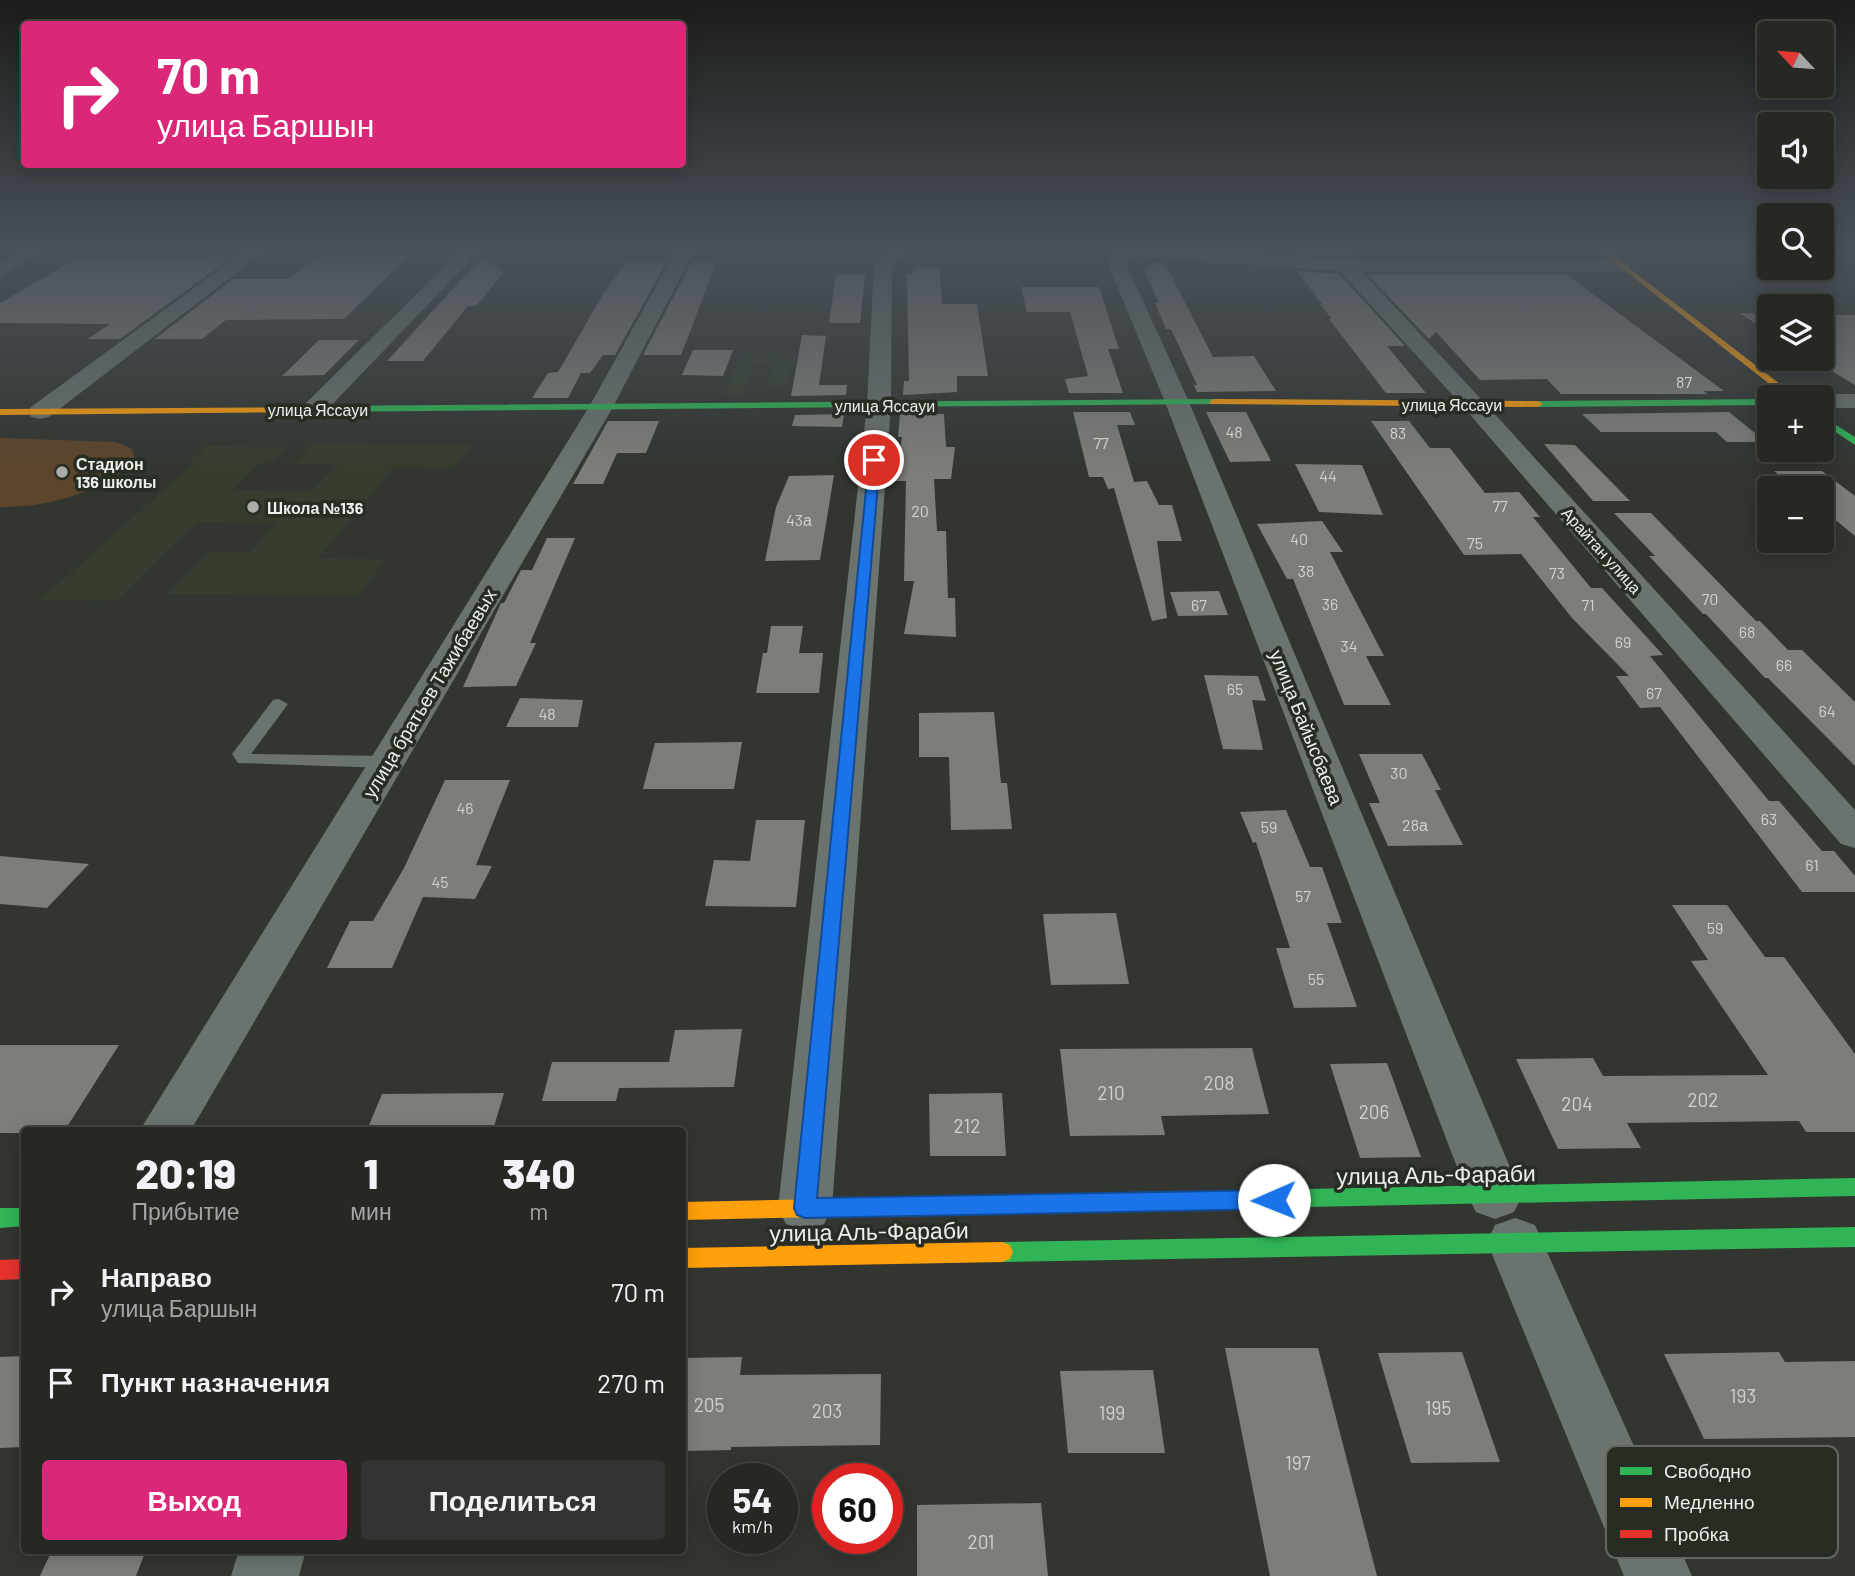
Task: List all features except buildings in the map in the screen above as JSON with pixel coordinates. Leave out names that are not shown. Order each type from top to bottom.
[{"type":"street","points":[[40,412],[157,325]]},
{"type":"street","points":[[314,410],[398,325]]},
{"type":"street","name":"улица братьев Тажибаевых","points":[[167,1127],[600,407],[645,325]]},
{"type":"street","points":[[805,1208],[879,405],[881,325]]},
{"type":"street","name":"улица Байысбаева","points":[[1151,325],[1177,402],[1505,1219],[1606,1455]]},
{"type":"street","name":"Арайтан улица","points":[[1400,325],[1855,835]]},
{"type":"street","points":[[1699,325],[1777,385]]},
{"type":"street","points":[[1834,401],[1855,401]]},
{"type":"street","name":"улица Яссауи","points":[[0,412],[1177,402],[1474,405],[1757,402]]},
{"type":"street","points":[[1834,427],[1855,442]]},
{"type":"street","name":"улица Аль-Фараби","points":[[686,1258],[1505,1219],[1855,1187]]},
{"type":"street","name":"улица Аль-Фараби","points":[[686,1211],[805,1208],[1505,1219],[1855,1237]]},
{"type":"street","points":[[0,1217],[21,1217]]},
{"type":"street","points":[[0,1270],[21,1269]]},
{"type":"street","points":[[265,1576],[272,1554]]},
{"type":"street","name":"улица Байысбаева","points":[[1650,1558],[1658,1576]]},
{"type":"lane","points":[[279,704],[240,754],[245,759],[387,762]]},
{"type":"shaded area","points":[[741,355],[796,356],[785,386],[766,386],[774,362],[756,362],[742,395],[724,395]]},
{"type":"shaded area","name":"Стадион 136 школы","points":[[0,438],[116,442],[132,449],[136,463],[105,482],[72,496],[37,505],[0,507]]},
{"type":"shaded area","name":"Школа №136","points":[[314,443],[471,445],[453,469],[393,468],[319,558],[386,559],[359,596],[167,594],[209,552],[250,552],[276,524],[197,522],[116,601],[40,600],[194,463],[188,462],[207,446],[286,447],[270,463],[260,463],[233,490],[312,491],[337,465],[294,464]]},
{"type":"traffic: fast","points":[[313,409],[1214,402]]},
{"type":"traffic: fast","points":[[1538,404],[1757,402]]},
{"type":"traffic: fast","points":[[1834,427],[1855,442]]},
{"type":"traffic: fast","points":[[1156,1201],[1855,1187]]},
{"type":"traffic: fast","points":[[0,1218],[21,1217]]},
{"type":"traffic: fast","points":[[1002,1252],[1855,1237]]},
{"type":"traffic: slow","points":[[1698,325],[1776,385]]},
{"type":"traffic: slow","points":[[1214,402],[1538,404]]},
{"type":"traffic: slow","points":[[0,412],[313,409]]},
{"type":"traffic: slow","points":[[686,1211],[1156,1201]]},
{"type":"traffic: slow","points":[[686,1258],[1002,1252]]},
{"type":"traffic: jam","points":[[0,1270],[21,1269]]},
{"type":"place","name":"Стадион 136 школы","points":[[62,472]]},
{"type":"place","name":"Школа №136","points":[[253,507]]},
{"type":"route","points":[[874,460],[805,1208],[1274,1200]]}]
